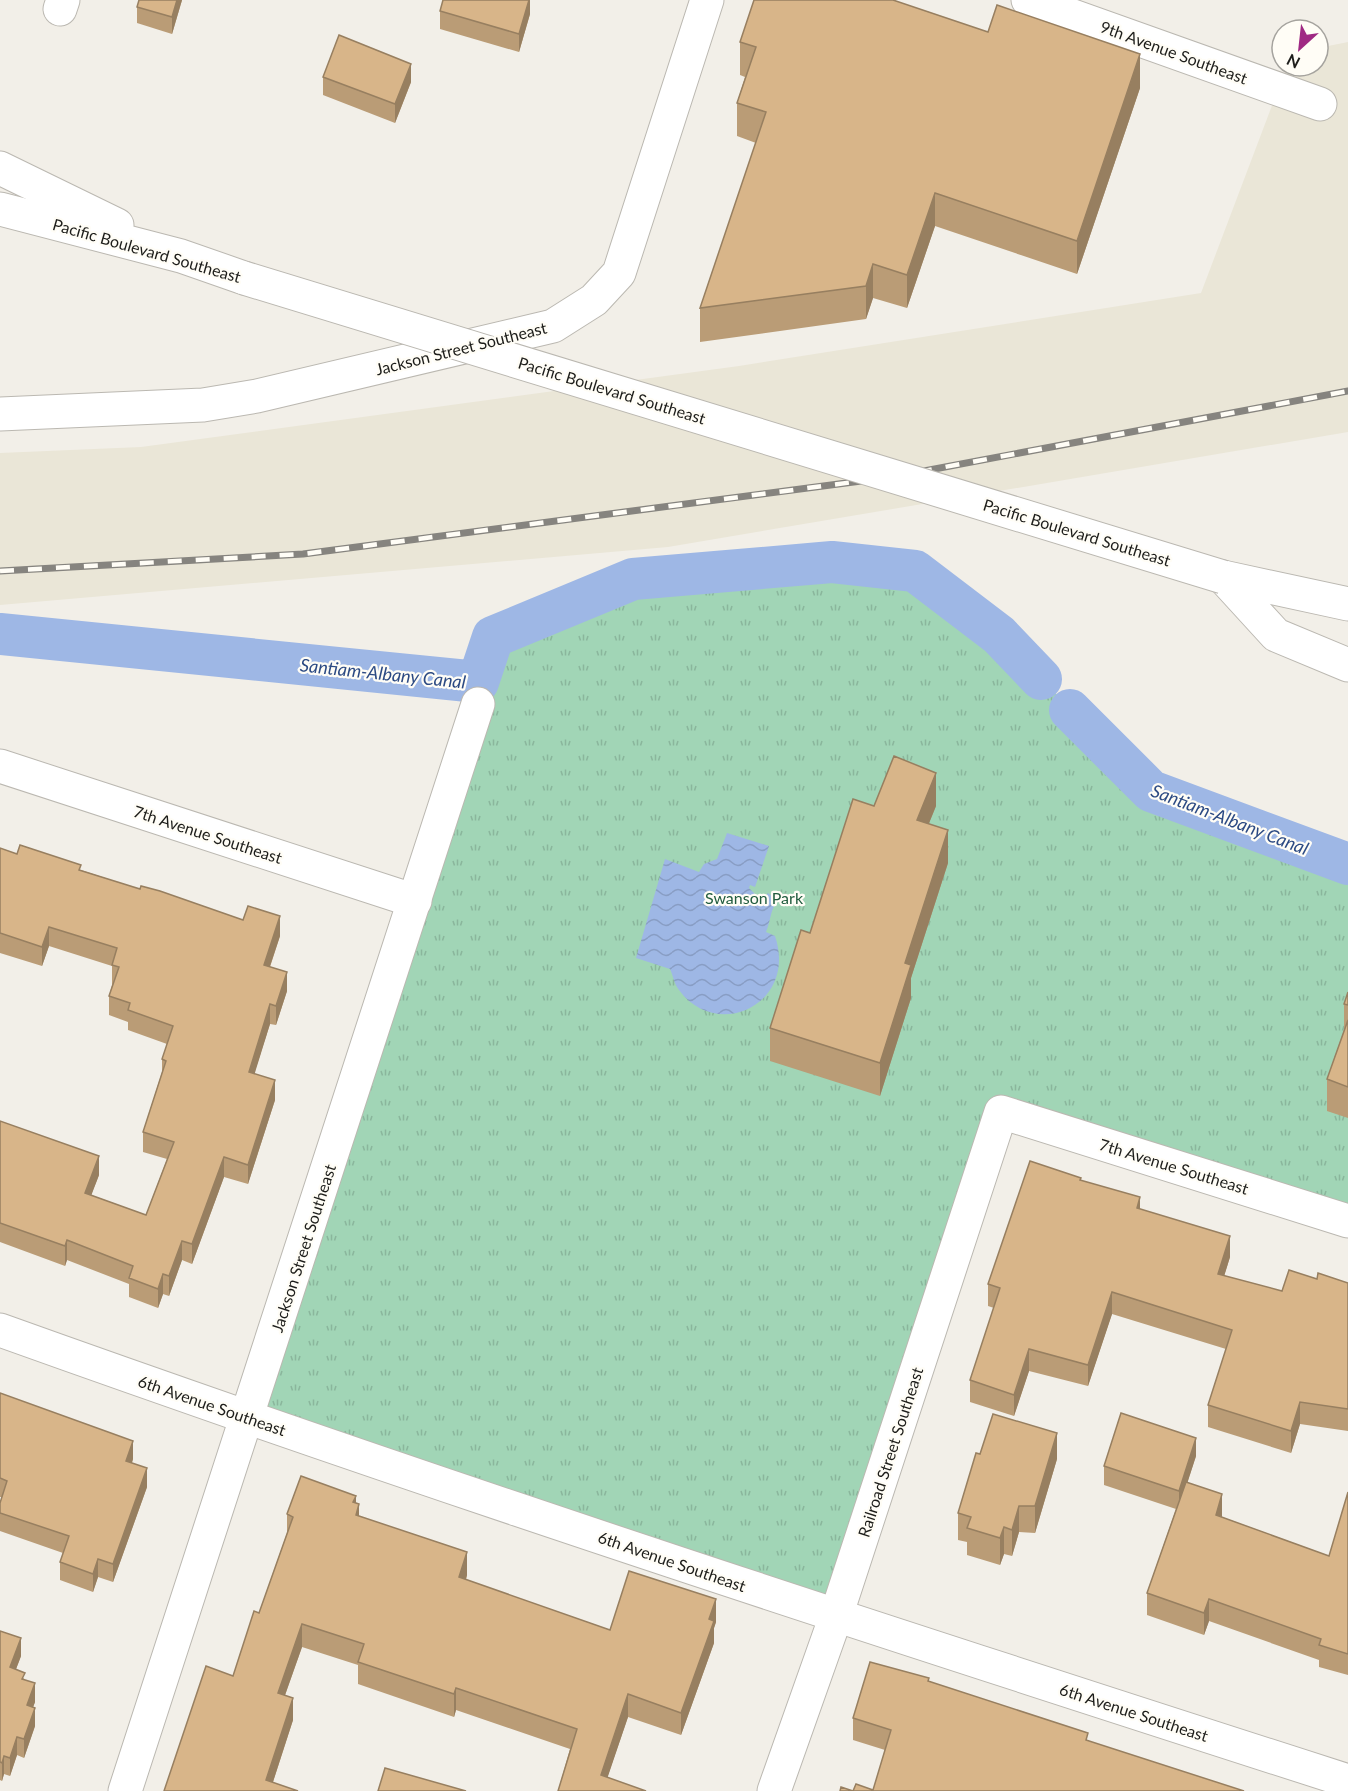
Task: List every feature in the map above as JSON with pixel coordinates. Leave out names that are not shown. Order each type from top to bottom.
[{"type":"main road","name":"Jackson Street Southeast","points":[[0,414],[202,405],[257,396],[553,326],[594,300],[619,273],[707,0]]},
{"type":"main road","name":"9th Avenue Southeast","points":[[1028,0],[1320,104]]},
{"type":"main road","points":[[0,168],[181,256]]},
{"type":"main road","name":"Pacific Boulevard Southeast","points":[[0,209],[181,256],[244,278],[1223,577]]},
{"type":"main road","points":[[1223,577],[1348,582]]},
{"type":"main road","points":[[1223,577],[1348,604]]},
{"type":"main road","points":[[1223,577],[1276,635],[1348,665]]},
{"type":"main road","name":"Jackson Street Southeast","points":[[125,1791],[248,1419],[478,704]]},
{"type":"main road","name":"7th Avenue Southeast","points":[[0,766],[415,901]]},
{"type":"main road","name":"7th Avenue Southeast","points":[[1001,1112],[1348,1221]]},
{"type":"main road","name":"Railroad Street Southeast","points":[[774,1791],[836,1616],[1001,1112]]},
{"type":"main road","name":"6th Avenue Southeast","points":[[0,1330],[248,1419],[836,1616],[1348,1781]]},
{"type":"shaded area","points":[[1348,42],[1348,432],[668,547],[0,605],[0,453],[141,447],[739,366],[1201,293],[1282,78],[1330,78],[1330,46]]},
{"type":"green space","name":"Swanson Park","points":[[832,562],[915,571],[999,635],[1151,791],[1348,864],[1348,1221],[1001,1112],[836,1616],[248,1418],[493,637],[633,579]]},
{"type":"water","points":[[727,833],[769,846],[755,887],[750,885],[749,888],[759,898],[764,899],[768,893],[777,901],[766,932],[775,936],[779,960],[775,980],[765,997],[750,1008],[732,1014],[713,1013],[695,1005],[677,988],[670,969],[636,958],[665,859],[699,872],[704,864],[717,859]]},
{"type":"building","points":[[139,0],[177,0],[172,17],[137,7]]},
{"type":"building","points":[[443,0],[529,0],[519,34],[440,11]]},
{"type":"building","points":[[754,0],[893,0],[988,32],[997,5],[1140,54],[1077,241],[935,193],[907,275],[873,264],[866,286],[700,308],[766,112],[737,103],[756,47],[740,42]]},
{"type":"building","points":[[339,35],[411,64],[395,104],[323,77]]},
{"type":"building","points":[[894,756],[936,773],[917,820],[948,830],[905,963],[911,965],[880,1063],[770,1028],[801,930],[810,933],[853,799],[874,806]]},
{"type":"building","points":[[20,845],[81,865],[79,870],[140,889],[141,886],[160,891],[243,920],[248,906],[280,916],[264,965],[287,972],[276,1006],[270,1004],[249,1072],[275,1080],[248,1165],[224,1157],[192,1244],[182,1241],[169,1276],[163,1274],[158,1289],[129,1278],[133,1266],[67,1240],[65,1246],[0,1223],[0,1121],[99,1156],[85,1193],[146,1215],[174,1142],[143,1132],[166,1061],[162,1059],[173,1026],[128,1010],[130,1003],[109,996],[119,967],[112,965],[117,948],[49,927],[42,947],[0,933],[0,848],[17,854]]},
{"type":"building","points":[[1348,992],[1348,1005],[1344,1004]]},
{"type":"building","points":[[1348,1020],[1348,1087],[1327,1079]]},
{"type":"building","points":[[1030,1161],[1081,1178],[1080,1180],[1140,1197],[1137,1208],[1230,1236],[1218,1274],[1282,1291],[1289,1270],[1317,1279],[1318,1273],[1348,1283],[1348,1409],[1300,1402],[1291,1431],[1208,1405],[1232,1330],[1112,1292],[1088,1365],[1029,1349],[1014,1395],[970,1380],[1000,1288],[988,1284]]},
{"type":"building","points":[[0,1393],[133,1441],[126,1461],[147,1468],[113,1564],[98,1559],[93,1574],[60,1562],[69,1536],[0,1513],[0,1503],[7,1481],[0,1478]]},
{"type":"building","points":[[1121,1413],[1196,1438],[1179,1491],[1104,1466]]},
{"type":"building","points":[[993,1414],[1057,1433],[1035,1506],[1019,1506],[1012,1530],[1004,1527],[1000,1538],[967,1528],[971,1517],[958,1513],[976,1453],[980,1454]]},
{"type":"building","points":[[301,1476],[356,1496],[353,1502],[359,1504],[356,1515],[467,1552],[459,1577],[610,1630],[629,1571],[716,1599],[709,1619],[714,1621],[681,1713],[628,1694],[601,1775],[646,1791],[558,1791],[577,1729],[456,1688],[454,1694],[358,1662],[364,1644],[302,1624],[278,1693],[293,1698],[266,1780],[298,1791],[164,1791],[206,1666],[233,1676],[254,1611],[259,1613],[293,1517],[287,1514]]},
{"type":"building","points":[[1186,1482],[1222,1494],[1216,1515],[1329,1556],[1348,1492],[1348,1654],[1319,1645],[1321,1639],[1209,1599],[1204,1613],[1147,1593]]},
{"type":"building","points":[[0,1631],[21,1638],[10,1667],[25,1673],[22,1679],[35,1683],[27,1705],[35,1708],[24,1739],[17,1737],[10,1758],[4,1756],[2,1763],[0,1762]]},
{"type":"building","points":[[870,1662],[929,1678],[928,1681],[1088,1733],[1086,1740],[1244,1791],[853,1791],[856,1784],[873,1790],[891,1730],[853,1718]]},
{"type":"building","points":[[385,1768],[466,1791],[378,1791]]},
{"type":"building","points":[[841,1787],[853,1791],[840,1791]]},
{"type":"waterway","name":"Santiam-Albany Canal","points":[[0,634],[478,682],[493,637],[633,579],[832,562],[915,571],[999,635],[1041,679]]},
{"type":"waterway","name":"Santiam-Albany Canal","points":[[1070,710],[1151,791],[1348,864]]},
{"type":"railway","points":[[0,571],[303,554],[892,477],[1348,391]]}]
